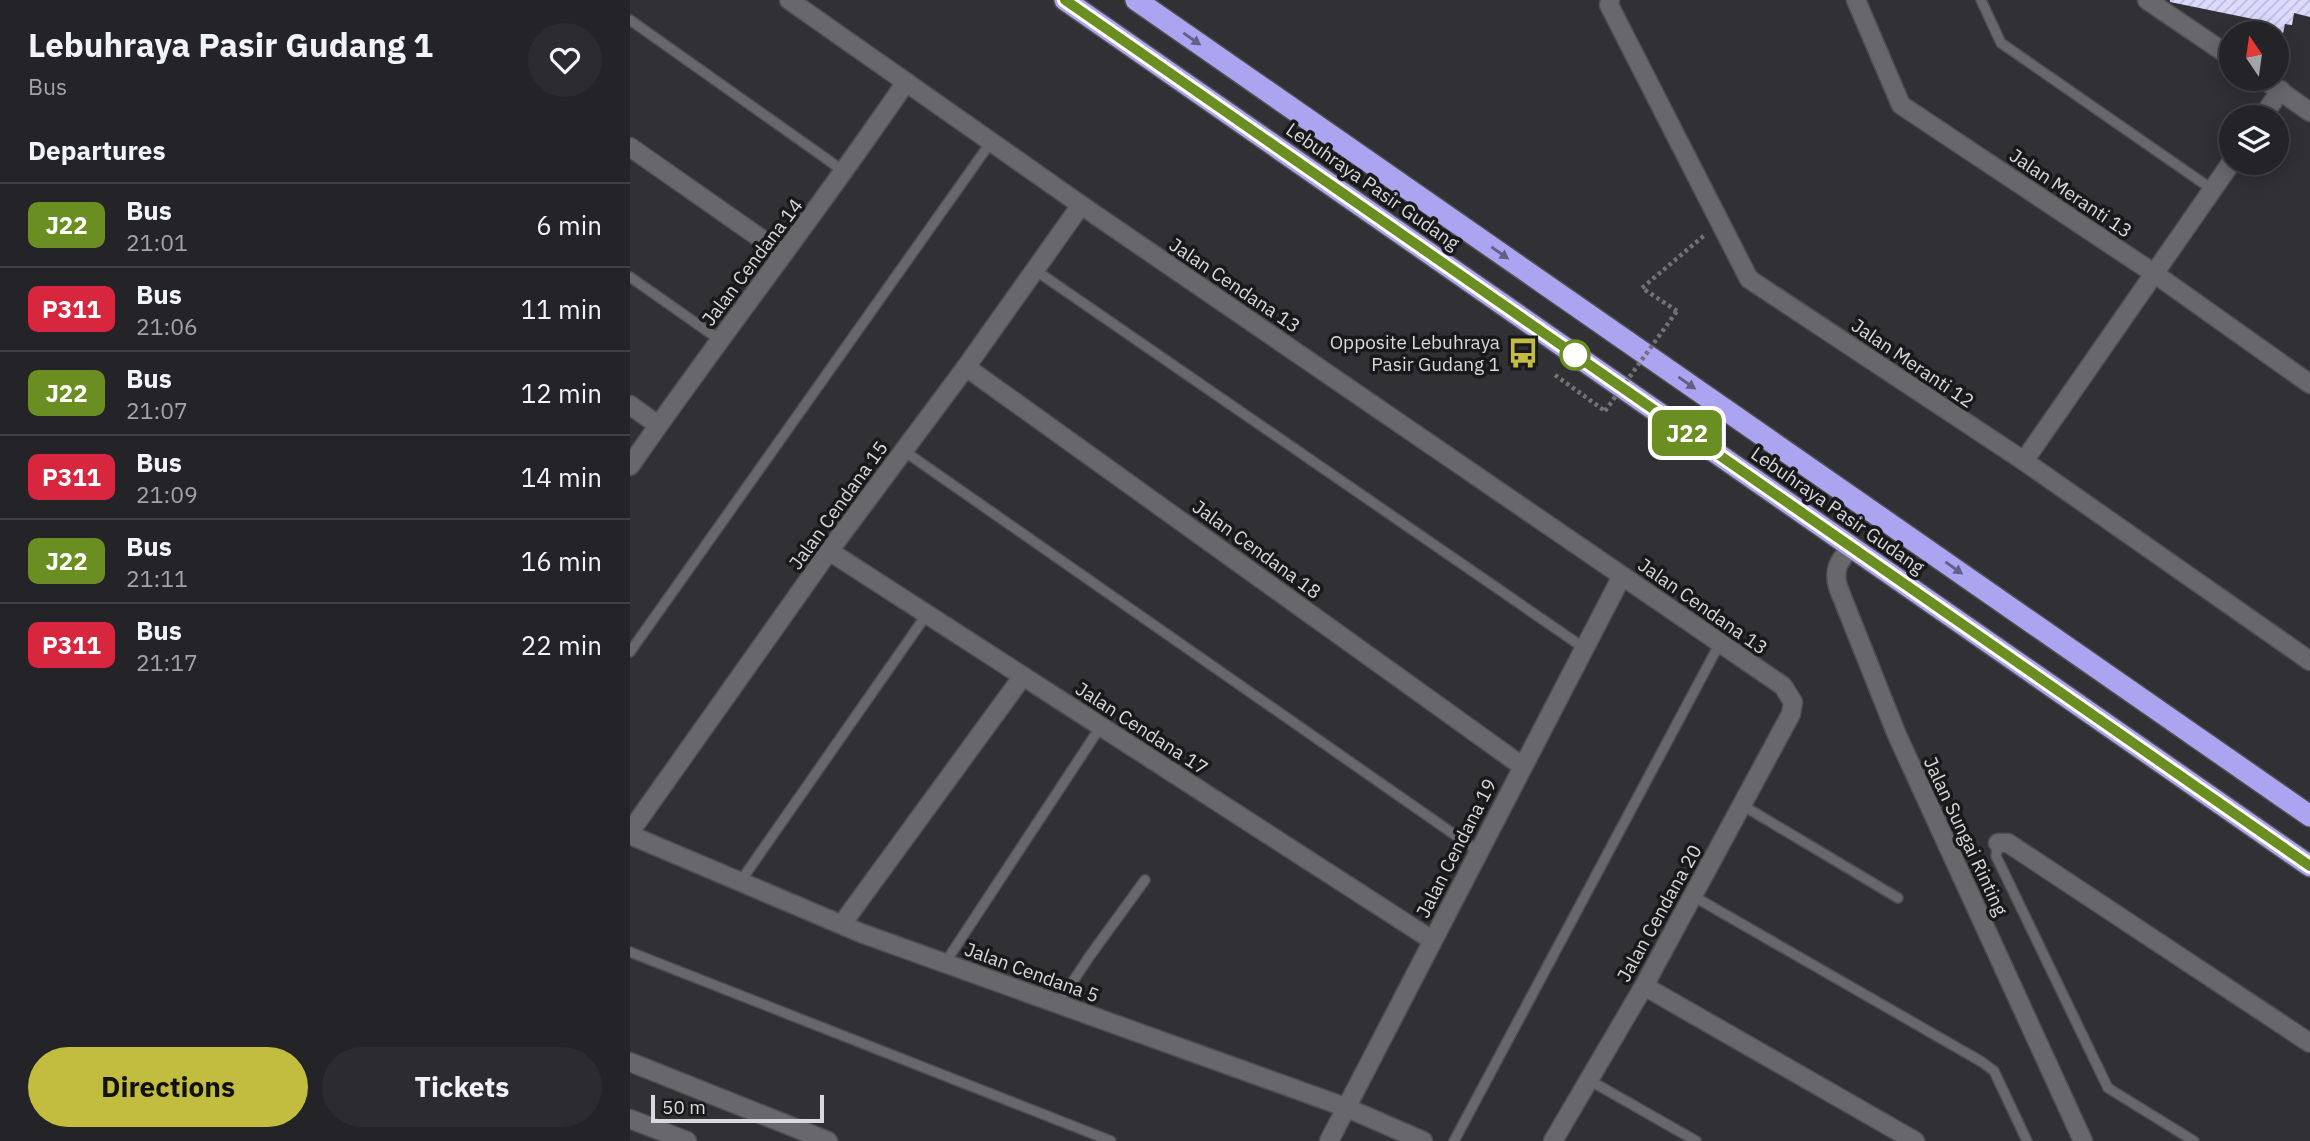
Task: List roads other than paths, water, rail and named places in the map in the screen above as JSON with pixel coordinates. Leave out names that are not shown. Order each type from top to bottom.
[{"type":"highway","name":"Lebuhraya Pasir Gudang","points":[[1065,0],[2310,866]]},
{"type":"highway","name":"Lebuhraya Pasir Gudang","points":[[1136,0],[2310,816]]},
{"type":"street","name":"Jalan Cendana 13","points":[[789,0],[1081,205],[1783,686],[1793,702]]},
{"type":"street","name":"Jalan Meranti 12","points":[[1610,0],[1609,5],[1749,279],[2024,461],[2310,660]]},
{"type":"street","name":"Jalan Meranti 13","points":[[1856,0],[1900,105],[2155,274],[2310,384]]},
{"type":"street","points":[[2147,0],[2219,49]]},
{"type":"street","name":"Jalan Cendana 14","points":[[630,466],[845,172],[906,82]]},
{"type":"street","points":[[2282,91],[2310,112]]},
{"type":"street","points":[[630,147],[783,254]]},
{"type":"street","points":[[2024,461],[2223,175]]},
{"type":"street","name":"Jalan Cendana 15","points":[[630,833],[829,551],[966,367],[1081,205]]},
{"type":"street","name":"Jalan Cendana 18","points":[[966,367],[1522,766]]},
{"type":"street","points":[[630,405],[658,425]]},
{"type":"street","name":"Jalan Sungai Rinting","points":[[1851,547],[1838,563],[1835,575],[1838,587],[1897,735],[2083,1141]]},
{"type":"street","name":"Jalan Cendana 17","points":[[829,551],[1433,940]]},
{"type":"street","name":"Jalan Cendana 19","points":[[1329,1141],[1622,576]]},
{"type":"street","points":[[842,924],[1023,676]]},
{"type":"street","name":"Jalan Cendana 20","points":[[1553,1141],[1693,896],[1791,714],[1793,702]]},
{"type":"street","name":"Jalan Cendana 5","points":[[630,833],[842,924],[1345,1107],[1423,1141]]},
{"type":"street","points":[[1998,844],[2008,843],[2310,1043]]},
{"type":"street","points":[[1643,986],[1915,1141]]},
{"type":"street","points":[[630,1062],[828,1141]]},
{"type":"street","points":[[630,1119],[687,1141]]},
{"type":"lane","points":[[1981,0],[2001,43],[2213,190]]},
{"type":"lane","points":[[630,20],[845,172]]},
{"type":"lane","points":[[630,652],[991,142]]},
{"type":"lane","points":[[1035,270],[1584,648]]},
{"type":"lane","points":[[630,277],[720,340]]},
{"type":"lane","points":[[904,450],[1478,851]]},
{"type":"lane","points":[[740,881],[926,614]]},
{"type":"lane","points":[[1454,1141],[1720,643]]},
{"type":"lane","points":[[945,963],[1101,726]]},
{"type":"lane","points":[[1742,805],[1898,898]]},
{"type":"lane","points":[[1998,844],[1997,856],[2108,1088],[2194,1141]]},
{"type":"lane","points":[[1058,1004],[1145,880]]},
{"type":"lane","points":[[1693,896],[1982,1062],[1994,1071],[2027,1141]]},
{"type":"lane","points":[[630,952],[1111,1141]]},
{"type":"lane","points":[[1589,1080],[1696,1141]]},
{"type":"place","name":"Opposite Lebuhraya Pasir Gudang 1","points":[[1523,353]]}]
